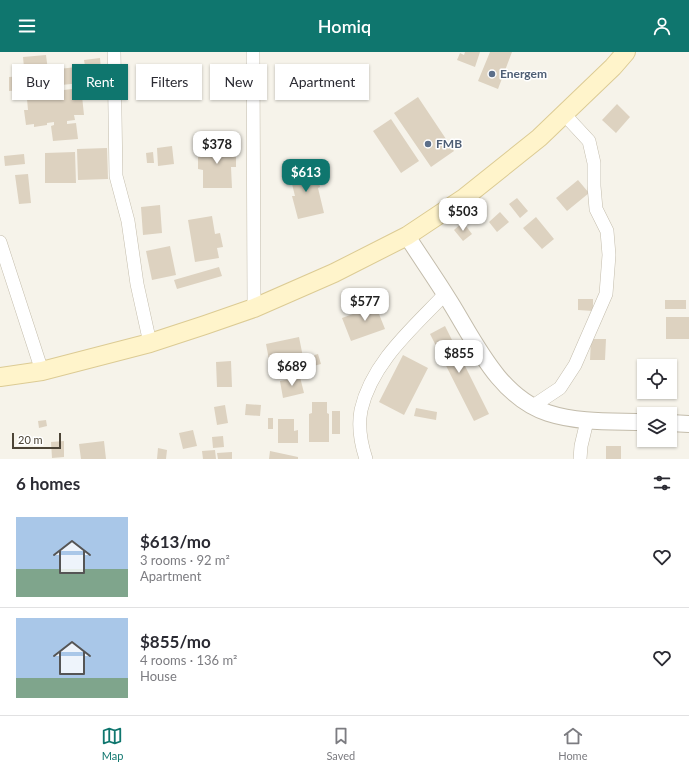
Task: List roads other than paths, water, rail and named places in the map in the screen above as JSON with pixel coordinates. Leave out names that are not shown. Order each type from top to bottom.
[{"type":"main road","points":[[0,377],[42,371],[150,343],[254,308],[334,273],[407,236],[464,198],[539,138],[564,114],[613,59],[626,52]]},
{"type":"street","points":[[114,52],[116,176],[128,221],[137,284],[150,343]]},
{"type":"street","points":[[253,52],[254,308]]},
{"type":"street","points":[[533,406],[560,388],[575,365],[606,294],[609,255],[607,231],[596,209],[594,163],[589,141],[564,114]]},
{"type":"street","points":[[407,236],[494,373],[508,388],[526,403],[546,413],[566,418],[587,421],[637,422]]},
{"type":"street","points":[[0,242],[42,371]]},
{"type":"street","points":[[366,459],[360,436],[361,411],[373,381],[394,348],[445,294]]},
{"type":"street","points":[[580,459],[581,446],[587,421]]},
{"type":"street","points":[[677,423],[689,424]]},
{"type":"place","name":"Energem","points":[[492,74]]},
{"type":"place","name":"FMB","points":[[428,144]]}]
